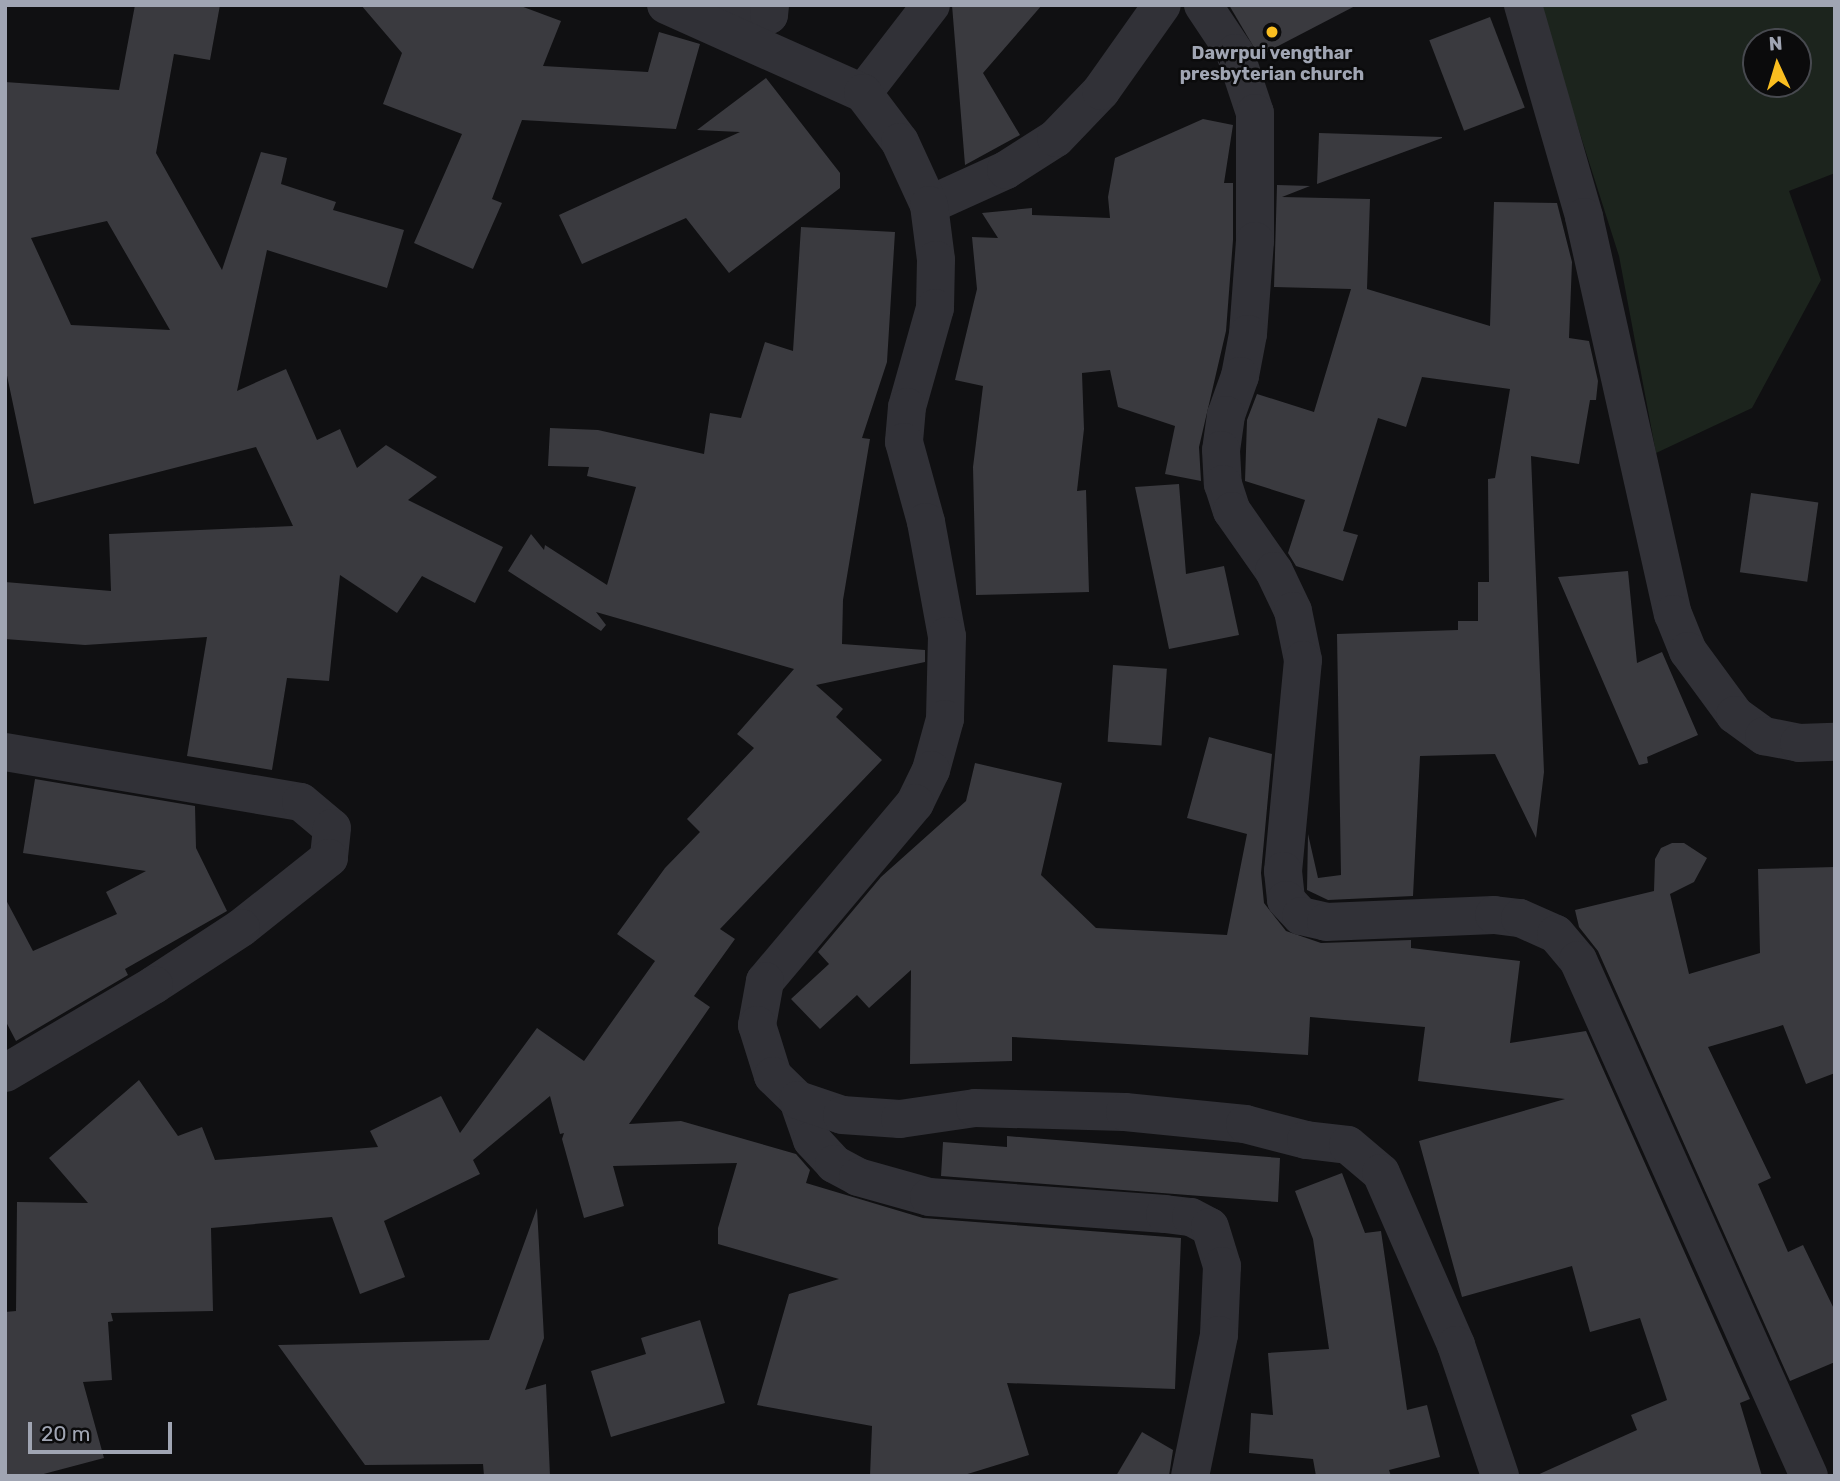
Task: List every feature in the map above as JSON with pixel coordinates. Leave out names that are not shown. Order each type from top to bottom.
[{"type":"street","points":[[666,5],[863,93],[900,142],[929,205],[936,260],[935,308],[907,407],[904,442],[926,522],[947,636],[944,719],[931,770],[915,803],[765,981],[757,1025],[773,1076],[798,1100],[842,1115],[900,1119],[975,1108],[1125,1112],[1245,1124],[1306,1140],[1348,1145],[1381,1173],[1456,1345],[1500,1476]]},
{"type":"street","points":[[716,26],[769,15],[770,5]]},
{"type":"street","points":[[863,93],[931,5]]},
{"type":"street","points":[[929,205],[1006,170],[1056,138],[1101,91],[1162,5]]},
{"type":"street","points":[[1203,5],[1235,54],[1255,113],[1255,241],[1248,334],[1240,376],[1226,415],[1222,450],[1223,484],[1232,511],[1274,572],[1293,611],[1303,660],[1283,871],[1286,900],[1301,916],[1326,922],[1494,915],[1520,918],[1556,934],[1578,960],[1809,1476]]},
{"type":"street","points":[[1523,5],[1584,217],[1673,614],[1688,652],[1735,715],[1764,736],[1799,743],[1835,742]]},
{"type":"street","points":[[5,752],[301,803],[332,828],[328,858],[241,928],[155,985],[5,1073]]},
{"type":"street","points":[[798,1100],[812,1140],[834,1164],[858,1177],[929,1197],[1165,1213],[1191,1217],[1210,1227],[1222,1266],[1219,1335],[1189,1476]]},
{"type":"shaded area","points":[[1539,5],[1835,5],[1835,173],[1789,191],[1821,280],[1752,408],[1656,453],[1619,256]]},
{"type":"building","points":[[135,5],[220,5],[210,60],[174,54],[156,153],[222,270],[261,152],[287,158],[281,184],[336,202],[333,210],[404,230],[387,288],[267,250],[237,391],[286,369],[317,440],[340,429],[357,468],[386,445],[437,477],[408,500],[503,547],[475,603],[422,576],[397,613],[340,575],[329,681],[287,678],[272,770],[187,756],[207,637],[85,645],[5,639],[5,582],[111,591],[109,534],[293,526],[256,447],[34,504],[5,366],[5,82],[119,90]],"holes":[[[107,221],[170,330],[71,325],[31,238]]]},
{"type":"building","points":[[361,5],[518,5],[561,21],[543,66],[648,72],[659,32],[700,44],[676,129],[522,120],[492,199],[502,203],[473,269],[414,243],[462,134],[383,104],[402,53]]},
{"type":"building","points":[[952,5],[1042,5],[983,73],[1020,135],[965,165]]},
{"type":"building","name":"Dawrpui vengthar presbyterian church","points":[[1229,5],[1357,5],[1259,56]]},
{"type":"building","points":[[1490,17],[1525,108],[1464,131],[1429,40]]},
{"type":"building","points":[[766,78],[840,173],[840,188],[729,273],[686,218],[582,264],[559,215],[740,132],[697,130]]},
{"type":"building","points":[[1203,119],[1233,125],[1224,183],[1233,183],[1233,240],[1226,331],[1199,447],[1201,481],[1165,474],[1175,426],[1118,407],[1110,370],[1082,373],[1084,429],[1077,491],[1086,490],[1089,592],[976,595],[973,467],[983,386],[955,380],[977,289],[972,237],[998,238],[982,213],[1032,208],[1032,215],[1110,218],[1108,197],[1115,158]]},
{"type":"building","points":[[1319,133],[1442,137],[1442,138],[1317,184]]},
{"type":"building","points":[[1277,185],[1310,186],[1282,197],[1370,199],[1367,289],[1490,326],[1494,202],[1557,203],[1572,262],[1569,338],[1589,341],[1598,381],[1596,400],[1590,400],[1579,464],[1531,456],[1544,772],[1536,838],[1495,754],[1420,756],[1413,896],[1328,900],[1307,890],[1308,834],[1318,878],[1341,875],[1337,634],[1458,630],[1458,621],[1478,621],[1478,582],[1489,582],[1488,479],[1495,478],[1510,389],[1422,377],[1406,427],[1378,418],[1343,531],[1358,535],[1343,581],[1296,566],[1288,553],[1305,500],[1245,481],[1247,420],[1257,394],[1314,412],[1351,289],[1274,287]]},
{"type":"building","points":[[801,227],[895,232],[887,362],[862,438],[870,439],[843,600],[842,644],[925,650],[925,662],[816,685],[843,709],[836,717],[882,760],[720,929],[735,939],[694,996],[710,1007],[629,1124],[681,1121],[796,1154],[810,1170],[806,1183],[923,1218],[1181,1238],[1175,1389],[1007,1383],[1029,1455],[961,1476],[870,1476],[872,1426],[757,1405],[789,1294],[839,1279],[718,1244],[718,1228],[737,1163],[613,1166],[624,1206],[584,1218],[562,1139],[564,1133],[560,1134],[550,1096],[473,1160],[480,1174],[384,1221],[405,1277],[360,1294],[332,1217],[211,1228],[213,1311],[111,1313],[113,1321],[108,1322],[112,1380],[83,1382],[104,1458],[36,1476],[5,1476],[5,1312],[16,1311],[17,1202],[88,1203],[49,1158],[139,1080],[178,1136],[202,1127],[215,1160],[378,1147],[370,1131],[441,1096],[460,1133],[537,1028],[584,1061],[655,961],[617,934],[665,868],[700,832],[687,819],[754,748],[737,734],[794,669],[596,612],[606,625],[601,631],[508,571],[531,534],[544,550],[545,545],[607,585],[636,487],[587,476],[589,467],[548,466],[550,428],[598,430],[704,454],[710,413],[741,418],[765,342],[793,351]]},
{"type":"building","points":[[1179,484],[1186,574],[1224,566],[1239,635],[1169,649],[1135,487]]},
{"type":"building","points":[[1751,493],[1818,502],[1807,582],[1740,572]]},
{"type":"building","points":[[1628,571],[1637,663],[1662,652],[1698,735],[1647,757],[1648,763],[1639,765],[1558,577]]},
{"type":"building","points":[[1113,665],[1167,669],[1161,746],[1108,742]]},
{"type":"building","points":[[1209,737],[1272,754],[1261,873],[1264,903],[1286,931],[1321,943],[1411,940],[1411,948],[1520,961],[1510,1043],[1586,1031],[1750,1399],[1740,1403],[1762,1476],[1535,1476],[1637,1430],[1631,1415],[1667,1400],[1640,1318],[1590,1332],[1572,1266],[1462,1297],[1419,1141],[1565,1099],[1418,1081],[1425,1027],[1310,1017],[1308,1055],[1012,1037],[1012,1061],[910,1064],[911,970],[869,1008],[857,995],[820,1029],[791,999],[829,964],[818,952],[881,877],[966,801],[975,763],[1062,783],[1041,875],[1096,928],[1227,935],[1247,834],[1187,818]]},
{"type":"building","points":[[35,779],[195,806],[196,848],[227,911],[125,969],[128,975],[16,1041],[5,1020],[5,898],[33,951],[117,914],[106,892],[146,871],[23,853]]},
{"type":"building","points":[[1672,843],[1684,843],[1707,858],[1694,882],[1670,894],[1689,974],[1760,953],[1758,869],[1835,867],[1835,1073],[1806,1084],[1783,1025],[1708,1047],[1771,1178],[1758,1184],[1788,1252],[1803,1245],[1835,1311],[1835,1362],[1790,1381],[1598,951],[1579,927],[1575,910],[1654,891],[1655,859],[1661,848]]},
{"type":"building","points":[[1007,1136],[1280,1158],[1278,1202],[941,1176],[943,1142],[1007,1147]]},
{"type":"building","points":[[1342,1173],[1365,1233],[1381,1231],[1407,1410],[1427,1405],[1440,1457],[1389,1470],[1391,1476],[1316,1476],[1313,1459],[1249,1453],[1251,1413],[1273,1415],[1268,1353],[1329,1349],[1313,1239],[1295,1191]]},
{"type":"building","points":[[537,1208],[544,1338],[525,1390],[546,1384],[550,1476],[484,1476],[483,1464],[365,1465],[278,1345],[489,1340]]},
{"type":"building","points":[[700,1320],[725,1403],[611,1437],[591,1371],[646,1354],[641,1338]]},
{"type":"building","points":[[1142,1432],[1173,1450],[1169,1476],[1116,1476]]},
{"type":"place","name":"Dawrpui vengthar presbyterian church","points":[[1272,32]]}]
